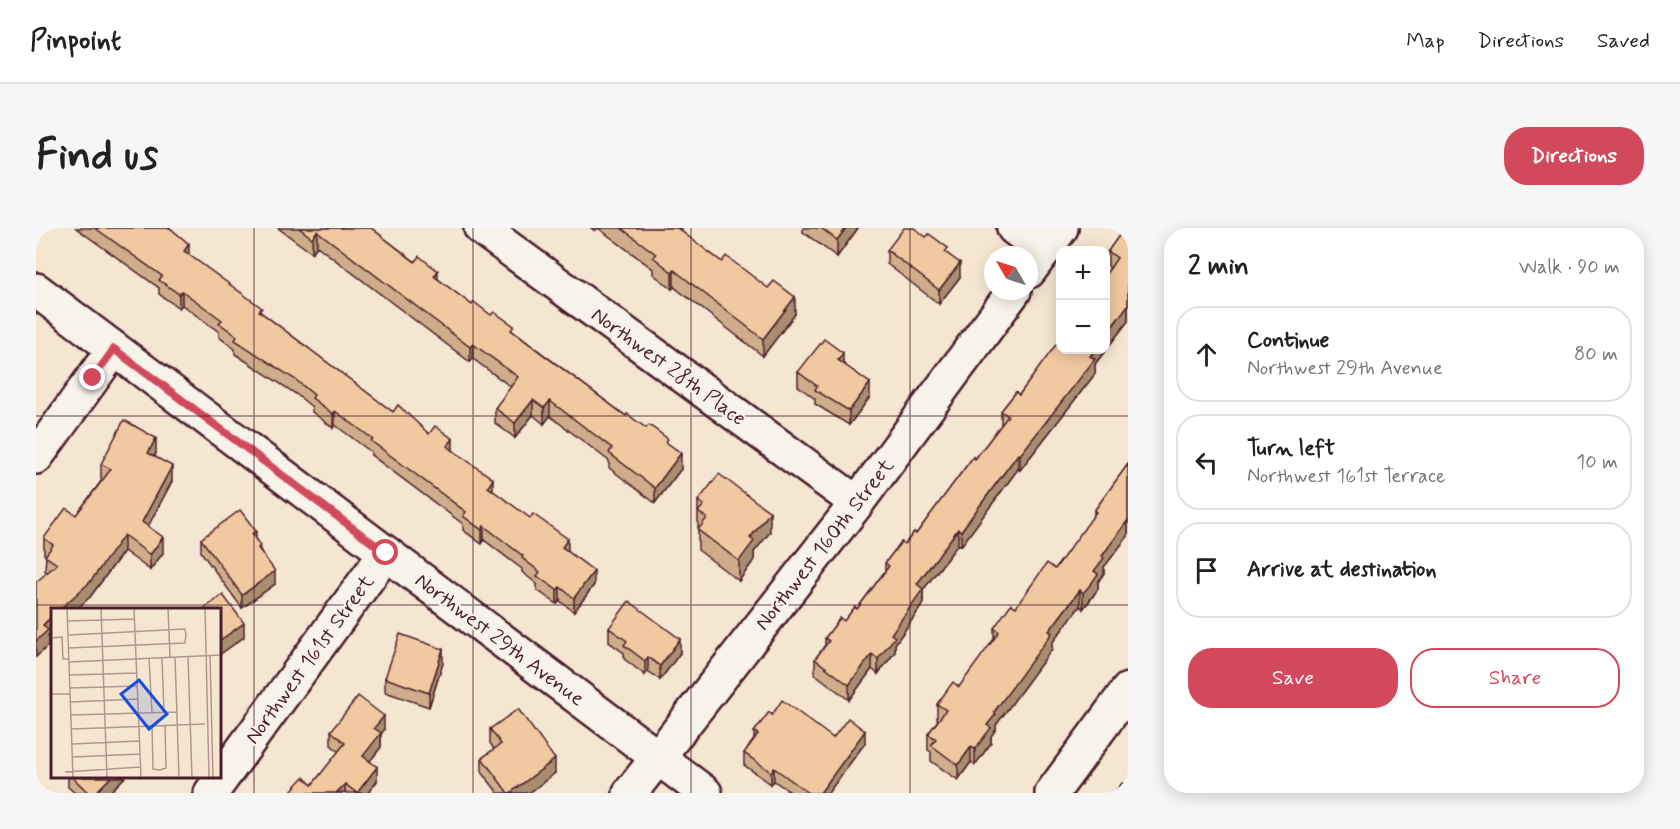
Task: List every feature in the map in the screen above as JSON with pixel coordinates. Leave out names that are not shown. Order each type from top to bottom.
[{"type":"street","name":"Northwest 28th Place","points":[[481,228],[857,503]]},
{"type":"street","points":[[1014,228],[1045,250]]},
{"type":"street","name":"Northwest 29th Avenue","points":[[36,290],[705,793]]},
{"type":"street","name":"Northwest 160th Street","points":[[630,793],[857,503],[1007,300]]},
{"type":"street","points":[[36,458],[114,349]]},
{"type":"street","name":"Northwest 161st Street","points":[[211,793],[386,553]]},
{"type":"street","points":[[1052,793],[1124,704]]},
{"type":"building","points":[[95,228],[170,228],[189,244],[184,251],[262,308],[259,311],[393,412],[398,405],[429,434],[435,426],[453,439],[447,446],[493,479],[488,487],[530,518],[533,514],[568,539],[562,547],[594,571],[574,598],[560,587],[557,590],[537,576],[540,572],[522,558],[523,556],[484,526],[482,530],[463,516],[466,512],[371,441],[373,439],[335,411],[333,414],[312,398],[314,395],[296,380],[235,340],[237,336],[219,323],[222,320],[182,291],[179,294],[159,280],[162,276]]},
{"type":"building","points":[[299,228],[371,228],[415,262],[419,256],[438,271],[434,276],[472,305],[474,302],[491,315],[494,312],[514,326],[511,330],[541,353],[626,416],[627,414],[646,428],[649,425],[668,439],[666,442],[681,453],[655,488],[609,453],[612,448],[550,401],[544,408],[533,400],[515,423],[495,408],[518,377],[473,344],[470,347],[317,231],[312,238]]},
{"type":"building","points":[[621,228],[677,228],[722,262],[726,256],[768,288],[774,281],[795,297],[763,339],[674,270],[672,272],[653,257],[656,254]]},
{"type":"building","points":[[821,228],[846,228],[837,240]]},
{"type":"building","points":[[904,228],[914,228],[926,237],[929,234],[948,248],[945,252],[960,263],[939,290],[887,250]]},
{"type":"building","points":[[1123,230],[1128,234],[1128,305],[1110,330],[1110,268],[1117,258],[1110,253],[1110,248]]},
{"type":"building","points":[[824,339],[843,353],[838,360],[870,383],[849,411],[815,390],[817,386],[798,372]]},
{"type":"building","points":[[1056,344],[1056,354],[1092,354],[1090,356],[1095,359],[1020,455],[1018,454],[961,531],[958,529],[917,584],[923,589],[891,634],[895,637],[878,659],[872,654],[849,685],[815,659],[829,641],[825,638],[840,618],[844,621],[855,607],[857,609],[889,566],[885,563],[901,542],[905,544],[914,532],[916,534],[973,457],[975,459],[1008,416],[1001,411],[1016,392],[1019,395]]},
{"type":"building","points":[[124,420],[156,438],[148,453],[172,466],[142,522],[163,537],[150,555],[124,535],[90,582],[61,608],[51,608],[51,617],[43,625],[48,630],[36,641],[36,582],[57,564],[45,556],[53,545],[44,538],[66,508],[76,515],[111,469],[101,464]]},
{"type":"building","points":[[1128,464],[1128,520],[1102,556],[1104,558],[1094,571],[1098,574],[1083,593],[1080,590],[1049,631],[1052,633],[994,712],[996,714],[987,725],[991,728],[975,749],[971,747],[958,765],[931,745],[936,739],[928,734],[946,710],[937,704],[953,682],[959,687],[999,632],[994,628],[1011,604],[1016,607],[1047,563],[1055,569]]},
{"type":"building","points":[[719,474],[770,512],[750,538],[754,541],[739,561],[698,530],[707,518],[698,512],[704,505],[698,501]]},
{"type":"building","points":[[240,510],[256,531],[252,534],[260,546],[258,548],[275,571],[242,595],[201,539]]},
{"type":"building","points":[[223,595],[244,623],[220,640],[220,608],[205,608]]},
{"type":"building","points":[[629,601],[680,639],[660,666],[648,657],[645,661],[624,645],[627,641],[609,628]]},
{"type":"building","points":[[400,634],[443,649],[429,693],[385,678]]},
{"type":"building","points":[[358,696],[384,716],[374,728],[381,733],[363,756],[377,767],[357,793],[345,784],[336,793],[289,793],[304,777],[312,785],[345,743],[331,731]]},
{"type":"building","points":[[782,700],[833,738],[848,718],[865,731],[820,793],[809,793],[774,768],[771,772],[744,753],[758,734],[754,732],[769,712],[772,715]]},
{"type":"building","points":[[518,709],[555,759],[508,793],[482,758],[501,744],[490,729]]},
{"type":"building","points":[[73,778],[110,778],[95,793],[89,793]]},
{"type":"building","points":[[1122,783],[1128,787],[1128,793],[1115,793]]},
{"type":"route","points":[[93,378],[114,349],[386,553]]}]
